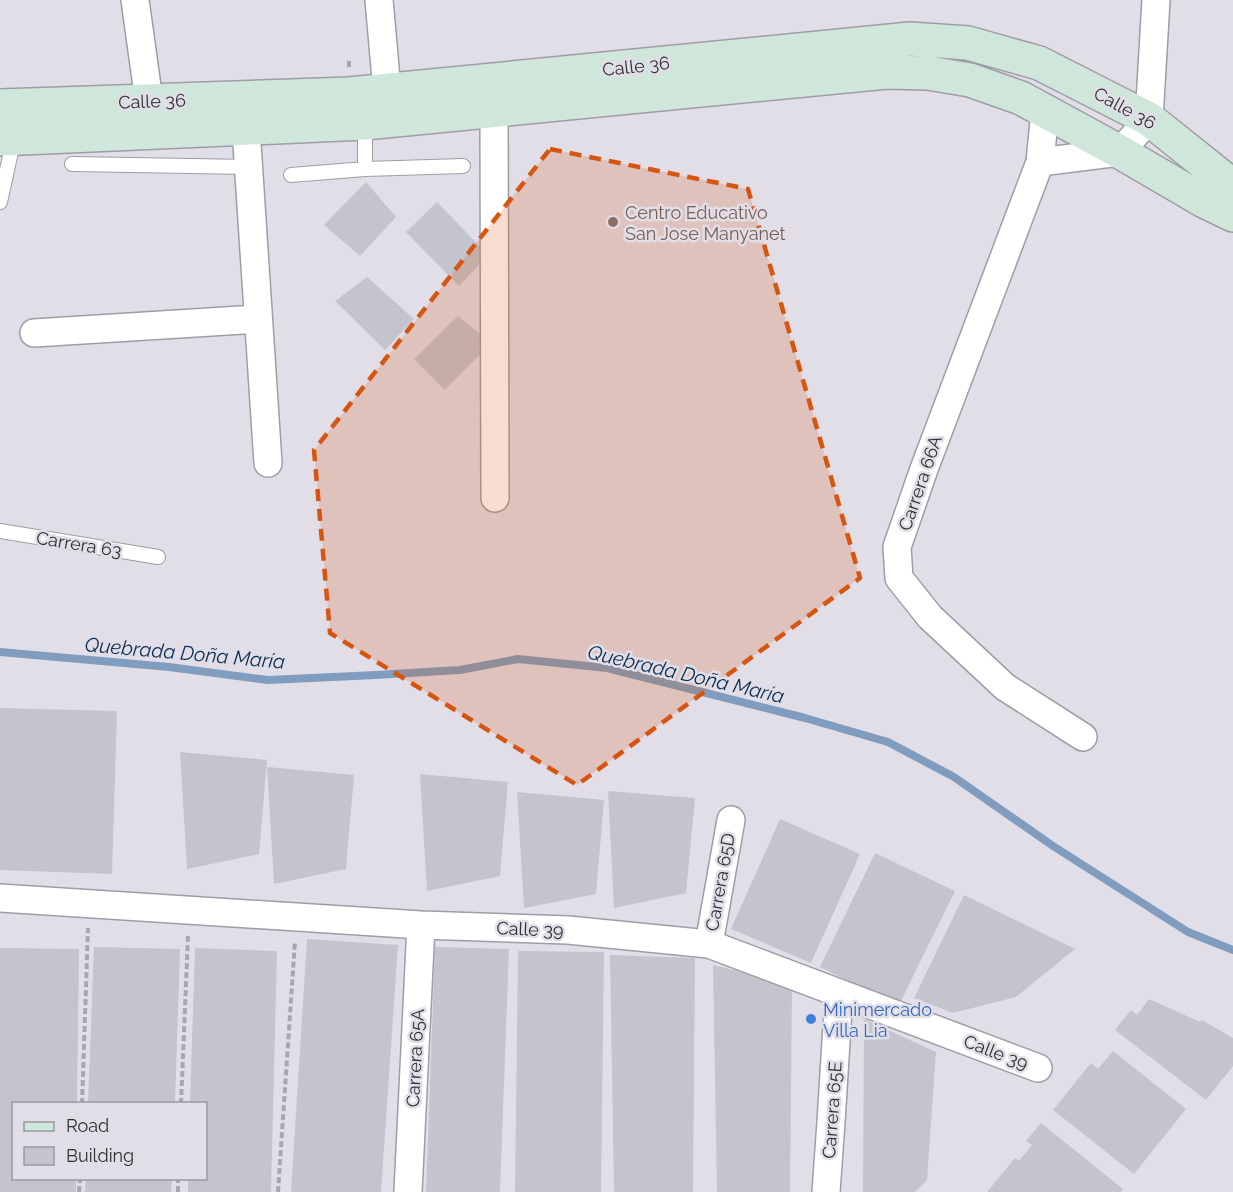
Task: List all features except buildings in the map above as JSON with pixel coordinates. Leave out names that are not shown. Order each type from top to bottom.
[{"type":"main road","name":"Calle 36","points":[[0,106],[349,94],[910,39],[968,43],[1039,63],[1149,119],[1233,186]]},
{"type":"main road","name":"Calle 36","points":[[7,139],[365,123],[887,72],[928,73],[970,80],[1021,98],[1233,215]]},
{"type":"street","points":[[135,0],[149,102]]},
{"type":"street","points":[[379,0],[387,90]]},
{"type":"street","points":[[1040,162],[1120,152],[1149,119],[1156,0]]},
{"type":"street","points":[[494,111],[495,498]]},
{"type":"street","name":"Carrera 66A","points":[[1045,111],[1040,162],[924,469],[897,547],[899,578],[930,617],[1005,687],[1083,737]]},
{"type":"street","points":[[246,129],[268,463]]},
{"type":"street","points":[[34,333],[258,319]]},
{"type":"street","name":"Carrera 65D","points":[[709,944],[731,820]]},
{"type":"street","name":"Calle 39","points":[[0,898],[422,925],[568,930],[709,944],[1038,1068]]},
{"type":"street","name":"Carrera 65A","points":[[408,1192],[422,925]]},
{"type":"street","name":"Carrera 65E","points":[[825,1192],[839,993]]},
{"type":"lane","points":[[365,123],[365,169]]},
{"type":"lane","points":[[0,202],[7,139]]},
{"type":"lane","points":[[72,164],[249,167]]},
{"type":"lane","points":[[291,175],[365,169],[463,166]]},
{"type":"lane","name":"Carrera 63","points":[[0,531],[158,557]]},
{"type":"path","points":[[82,1102],[89,904]]},
{"type":"path","points":[[181,1102],[189,910]]},
{"type":"path","points":[[278,1192],[296,917]]},
{"type":"highlighted area","points":[[550,149],[748,189],[860,578],[577,785],[330,633],[314,450]]},
{"type":"waterway","name":"Quebrada Doña María","points":[[0,652],[169,667],[268,680],[460,670],[518,659],[607,668],[805,718],[888,742],[954,777],[1053,846],[1188,932],[1233,950]]},
{"type":"place","name":"Centro Educativo San Jose Manyanet","points":[[613,222]]},
{"type":"place","name":"Minimercado Villa Lia","points":[[811,1019]]}]
